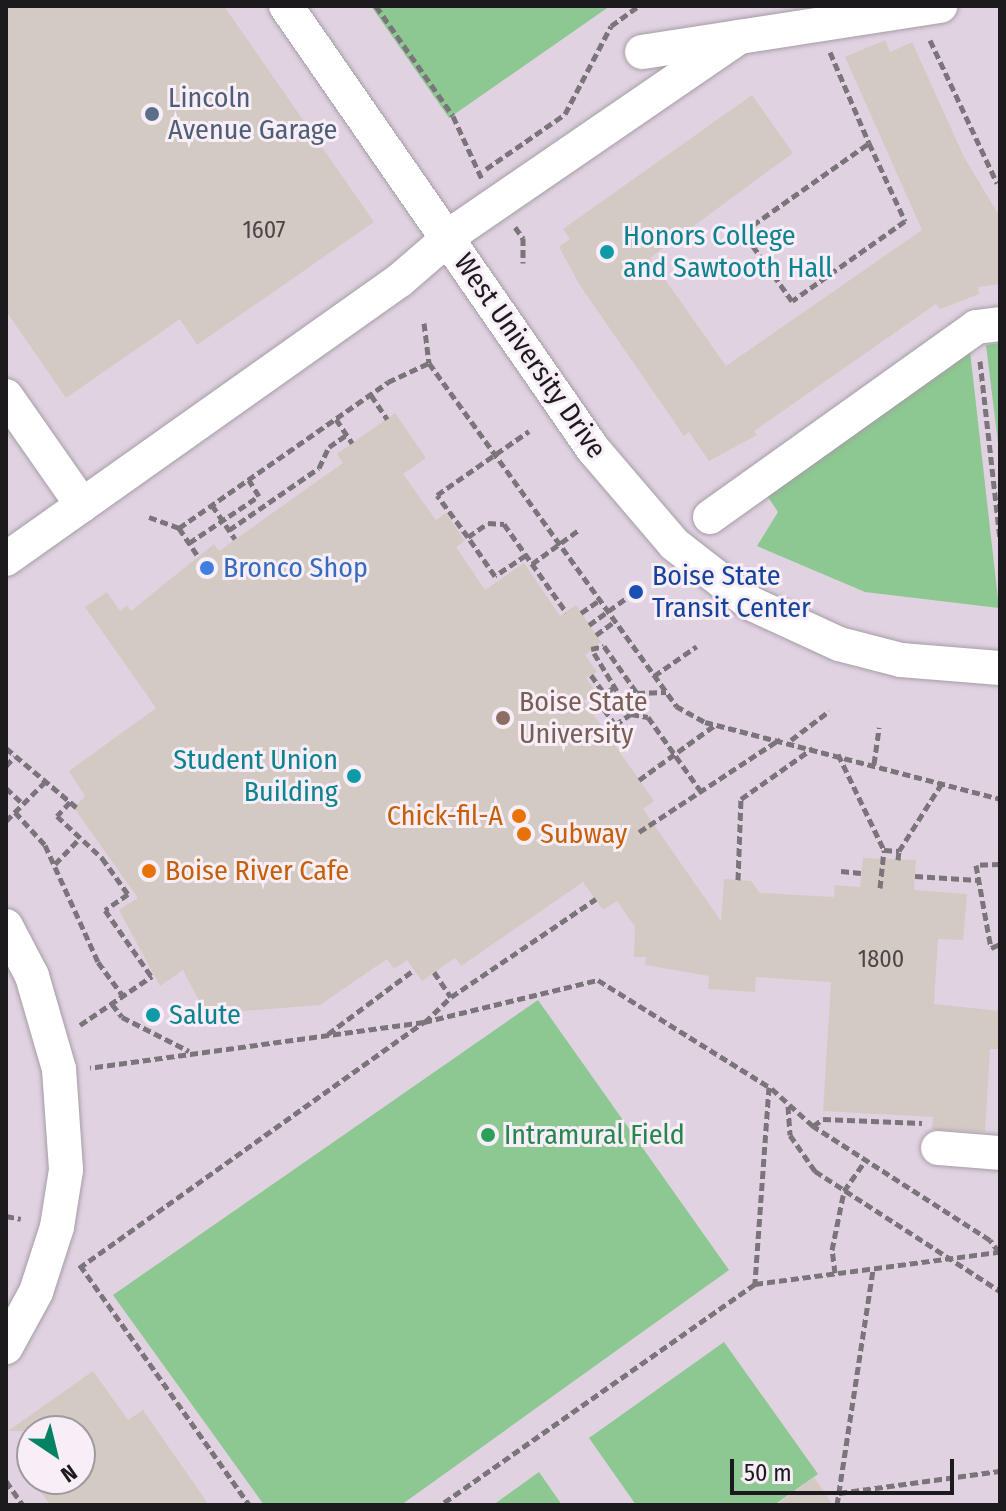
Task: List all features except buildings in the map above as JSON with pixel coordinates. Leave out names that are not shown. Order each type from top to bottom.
[{"type":"street","points":[[286,6],[448,238],[739,37]]},
{"type":"street","points":[[642,52],[928,8]]},
{"type":"street","name":"West University Drive","points":[[6,559],[400,280],[448,238],[593,449],[674,544],[710,575],[775,618],[839,644],[901,660],[1000,668]]},
{"type":"street","points":[[710,517],[988,325]]},
{"type":"street","points":[[6,396],[82,505]]},
{"type":"street","points":[[6,926],[32,976],[59,1069],[66,1170],[57,1227],[36,1292],[6,1347]]},
{"type":"street","points":[[938,1148],[1000,1153]]},
{"type":"path","points":[[376,6],[453,116],[479,175],[565,114],[611,26],[639,6]]},
{"type":"path","points":[[928,8],[997,183]]},
{"type":"path","points":[[818,25],[905,221],[792,301],[743,232],[869,143]]},
{"type":"path","points":[[424,323],[429,363],[676,706],[716,724],[780,738],[1000,799]]},
{"type":"path","points":[[988,325],[1000,538]]},
{"type":"path","points":[[179,528],[371,395],[429,363]]},
{"type":"path","points":[[371,395],[387,419]]},
{"type":"path","points":[[336,419],[352,443]]},
{"type":"path","points":[[526,555],[495,576],[437,495],[529,431]]},
{"type":"path","points":[[229,530],[319,468],[329,447],[346,435]]},
{"type":"path","points":[[189,543],[259,496],[249,480]]},
{"type":"path","points":[[212,505],[235,539]]},
{"type":"path","points":[[149,517],[179,528],[197,555]]},
{"type":"path","points":[[468,537],[488,523],[504,524],[566,612]]},
{"type":"path","points":[[532,564],[580,529]]},
{"type":"path","points":[[589,625],[632,594]]},
{"type":"path","points":[[581,613],[598,601]]},
{"type":"path","points":[[596,635],[614,622]]},
{"type":"path","points":[[631,714],[592,656],[604,646],[637,693],[666,692]]},
{"type":"path","points":[[654,676],[697,646]]},
{"type":"path","points":[[591,675],[605,694]]},
{"type":"path","points":[[613,688],[597,699],[615,725],[631,714],[648,717],[702,793]]},
{"type":"path","points":[[790,741],[829,711]]},
{"type":"path","points":[[639,780],[716,724]]},
{"type":"path","points":[[874,764],[879,727]]},
{"type":"path","points":[[639,832],[702,793],[780,738]]},
{"type":"path","points":[[738,880],[741,799],[814,747]]},
{"type":"path","points":[[6,748],[44,783],[73,804],[57,816],[114,869],[128,894],[105,910],[152,976],[80,1025]]},
{"type":"path","points":[[838,754],[884,850],[880,888]]},
{"type":"path","points":[[6,766],[15,756]]},
{"type":"path","points":[[6,821],[44,783]]},
{"type":"path","points":[[898,860],[899,851],[942,783]]},
{"type":"path","points":[[6,788],[23,804]]},
{"type":"path","points":[[15,812],[55,864],[98,962],[123,996]]},
{"type":"path","points":[[55,864],[80,838]]},
{"type":"path","points":[[884,850],[899,851]]},
{"type":"path","points":[[1000,864],[976,865],[991,948],[1000,944]]},
{"type":"path","points":[[841,871],[861,873]]},
{"type":"path","points":[[915,876],[978,880]]},
{"type":"path","points":[[79,1268],[424,1022],[451,997],[596,899]]},
{"type":"path","points":[[326,1035],[414,970]]},
{"type":"path","points":[[434,972],[451,997]]},
{"type":"path","points":[[91,1081],[90,1067],[190,1051],[424,1022],[598,980],[769,1087],[813,1126],[990,1240],[1000,1252]]},
{"type":"path","points":[[112,1004],[122,1017],[190,1051]]},
{"type":"path","points":[[755,1284],[769,1087]]},
{"type":"path","points":[[788,1105],[790,1135],[815,1171],[1000,1291]]},
{"type":"path","points":[[813,1126],[823,1119],[922,1123],[921,1147],[938,1148]]},
{"type":"path","points":[[835,1273],[832,1250],[844,1191],[865,1161]]},
{"type":"path","points":[[6,1216],[21,1219]]},
{"type":"path","points":[[440,1505],[755,1284],[1000,1252]]},
{"type":"path","points":[[82,1256],[79,1268],[249,1505]]},
{"type":"path","points":[[837,1505],[873,1268]]},
{"type":"path","points":[[839,1493],[1000,1471]]},
{"type":"path","points":[[6,1481],[23,1505]]},
{"type":"shaded area","name":"Boise State University","points":[[6,6],[1000,6],[1000,1505],[6,1505]]},
{"type":"green space","points":[[371,6],[610,6],[449,118]]},
{"type":"green space","points":[[1000,343],[1000,459],[986,345]]},
{"type":"green space","points":[[970,351],[999,608],[865,592],[757,546],[778,512],[766,494]]},
{"type":"green space","name":"Intramural Field","points":[[538,1000],[729,1270],[401,1505],[264,1505],[113,1295]]},
{"type":"green space","points":[[724,1342],[818,1474],[774,1505],[636,1505],[589,1438]]},
{"type":"green space","points":[[539,1472],[562,1505],[493,1505]]},
{"type":"place","name":"Lincoln Avenue Garage","points":[[152,114]]},
{"type":"place","name":"Honors College and Sawtooth Hall","points":[[607,252]]},
{"type":"place","name":"Bronco Shop","points":[[207,568]]},
{"type":"place","name":"Boise State Transit Center","points":[[636,592]]},
{"type":"place","name":"Boise State University","points":[[503,718]]},
{"type":"place","name":"Student Union Building","points":[[354,776]]},
{"type":"place","name":"Chick-fil-A","points":[[519,816]]},
{"type":"place","name":"Subway","points":[[524,834]]},
{"type":"place","name":"Boise River Cafe","points":[[149,871]]},
{"type":"place","name":"Salute","points":[[153,1015]]},
{"type":"place","name":"Intramural Field","points":[[488,1135]]}]
